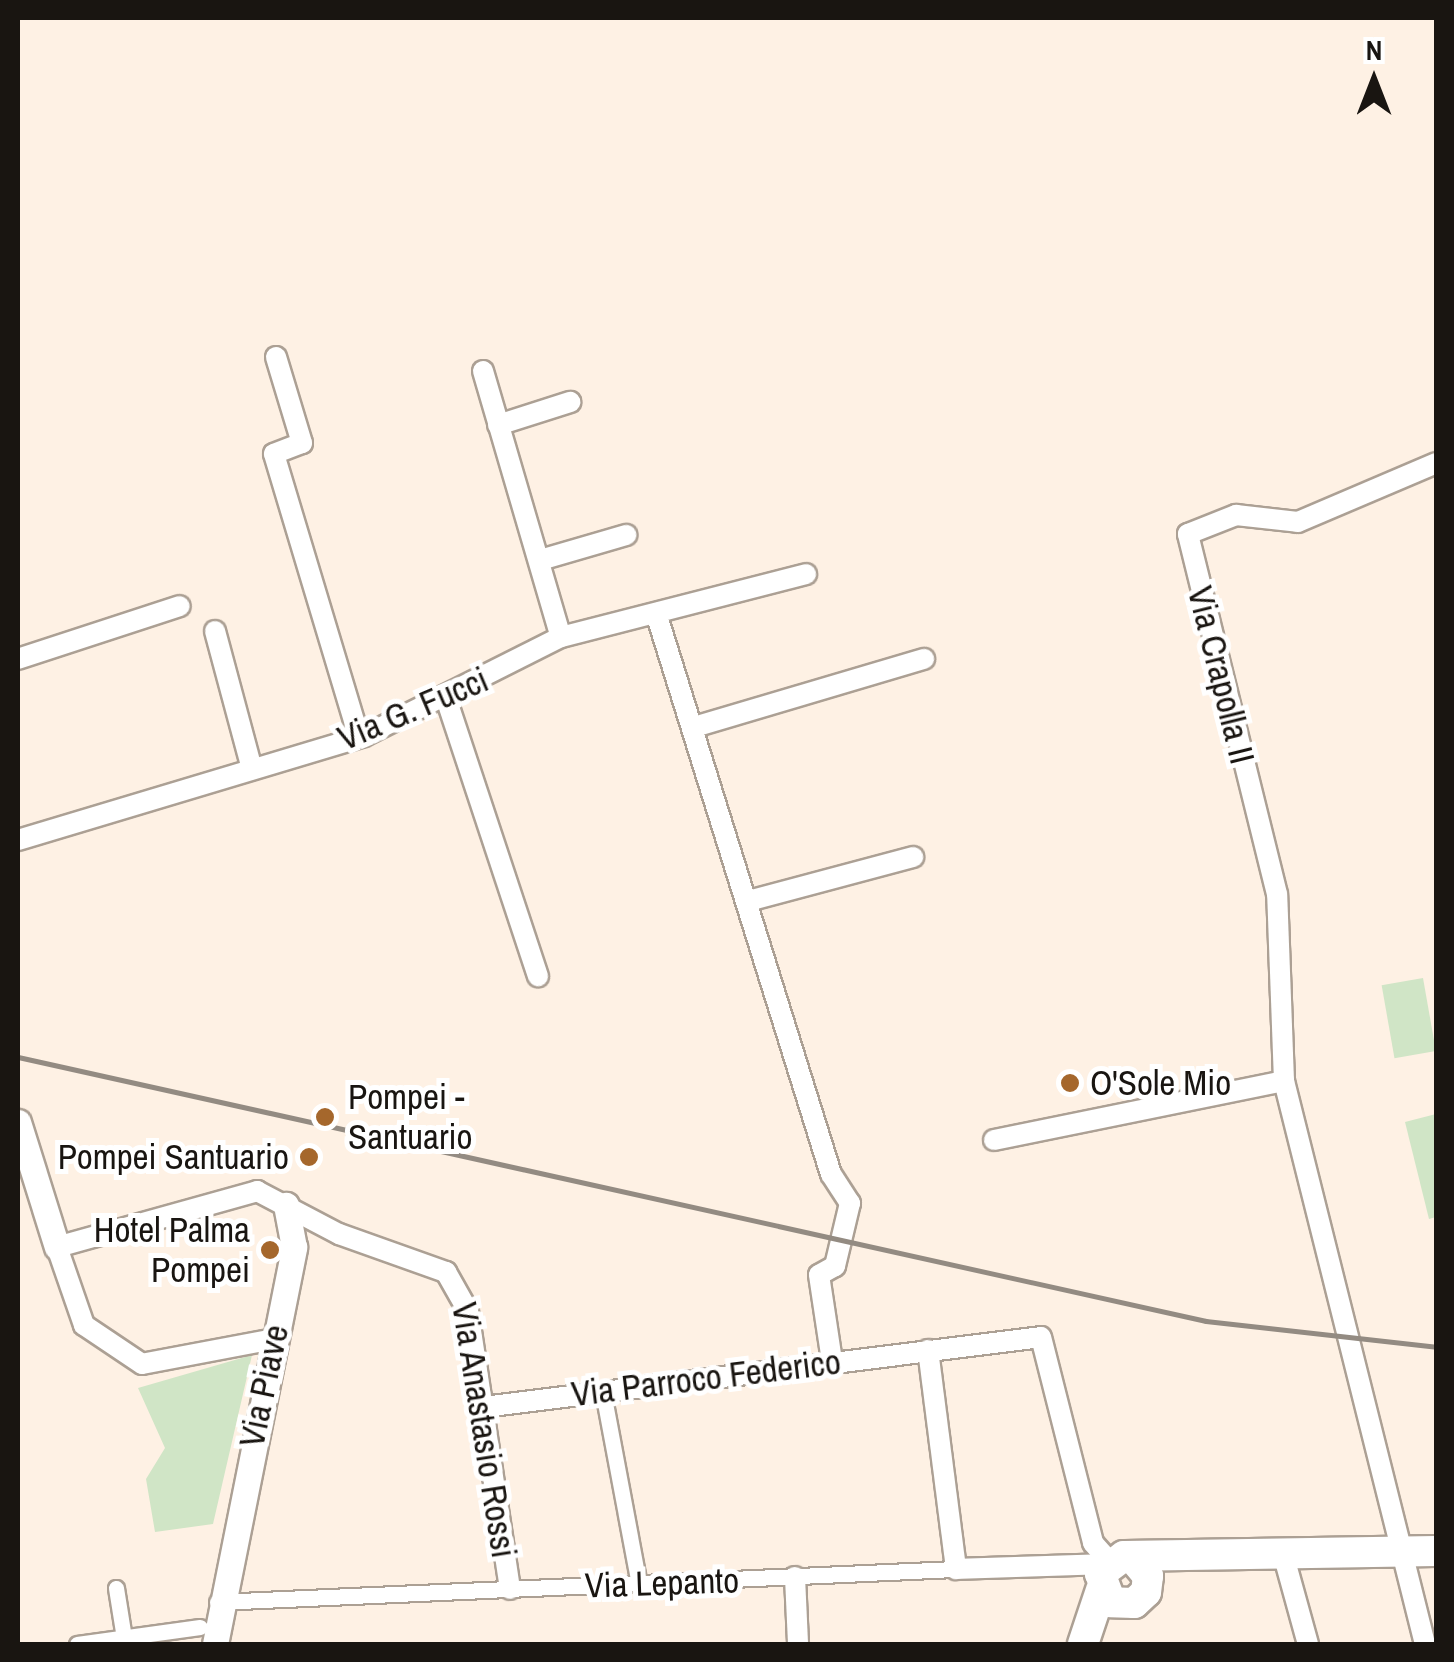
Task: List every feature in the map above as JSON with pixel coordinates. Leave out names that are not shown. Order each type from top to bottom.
[{"type":"main road","points":[[1117,1579],[1218,1559],[1436,1551]]},
{"type":"main road","points":[[1083,1644],[1117,1579]]},
{"type":"main road","points":[[1099,1644],[1117,1579]]},
{"type":"street","points":[[276,357],[302,443],[274,454],[359,737]]},
{"type":"street","points":[[483,371],[562,638]]},
{"type":"street","points":[[498,425],[570,402]]},
{"type":"street","name":"Via Crapolla II","points":[[1426,1644],[1398,1552],[1284,1080],[1277,894],[1188,534],[1236,515],[1298,522],[1436,463]]},
{"type":"street","points":[[540,560],[626,535]]},
{"type":"street","name":"Via G. Fucci","points":[[18,840],[359,737],[447,701],[562,638],[806,574]]},
{"type":"street","points":[[18,659],[180,606]]},
{"type":"street","points":[[656,613],[838,1192],[849,1209],[834,1266],[819,1275],[832,1361]]},
{"type":"street","points":[[215,631],[252,769]]},
{"type":"street","points":[[694,726],[924,660]]},
{"type":"street","points":[[447,701],[538,976]]},
{"type":"street","points":[[748,901],[913,857]]},
{"type":"street","points":[[994,1140],[1284,1080]]},
{"type":"street","points":[[18,1124],[84,1325],[142,1364],[274,1339]]},
{"type":"street","points":[[58,1247],[246,1192],[286,1205]]},
{"type":"street","name":"Via Piave","points":[[201,1636],[217,1602],[296,1234],[286,1205]]},
{"type":"street","name":"Via Anastasio Rossi","points":[[286,1205],[339,1234],[431,1263],[460,1284],[484,1407],[510,1590]]},
{"type":"street","name":"Via Parroco Federico","points":[[484,1407],[1040,1337],[1093,1544],[1117,1579]]},
{"type":"street","points":[[928,1350],[956,1569]]},
{"type":"street","points":[[603,1392],[639,1584]]},
{"type":"street","points":[[1284,1557],[1308,1644]]},
{"type":"street","name":"Via Lepanto","points":[[217,1602],[1059,1565],[1117,1579]]},
{"type":"street","points":[[795,1578],[798,1644]]},
{"type":"street","points":[[116,1588],[125,1641]]},
{"type":"street","points":[[77,1644],[201,1636]]},
{"type":"green space","points":[[1423,978],[1436,1051],[1394,1058],[1382,985]]},
{"type":"green space","points":[[1436,1114],[1436,1217],[1429,1219],[1405,1122]]},
{"type":"green space","points":[[252,1355],[213,1524],[155,1532],[146,1479],[165,1448],[138,1388]]},
{"type":"railway","points":[[18,1057],[1206,1321],[1436,1347]]},
{"type":"place","name":"O'Sole Mio","points":[[1070,1083]]},
{"type":"place","name":"Pompei - Santuario","points":[[325,1117]]},
{"type":"place","name":"Pompei Santuario","points":[[309,1157]]},
{"type":"place","name":"Hotel Palma Pompei","points":[[270,1250]]}]
